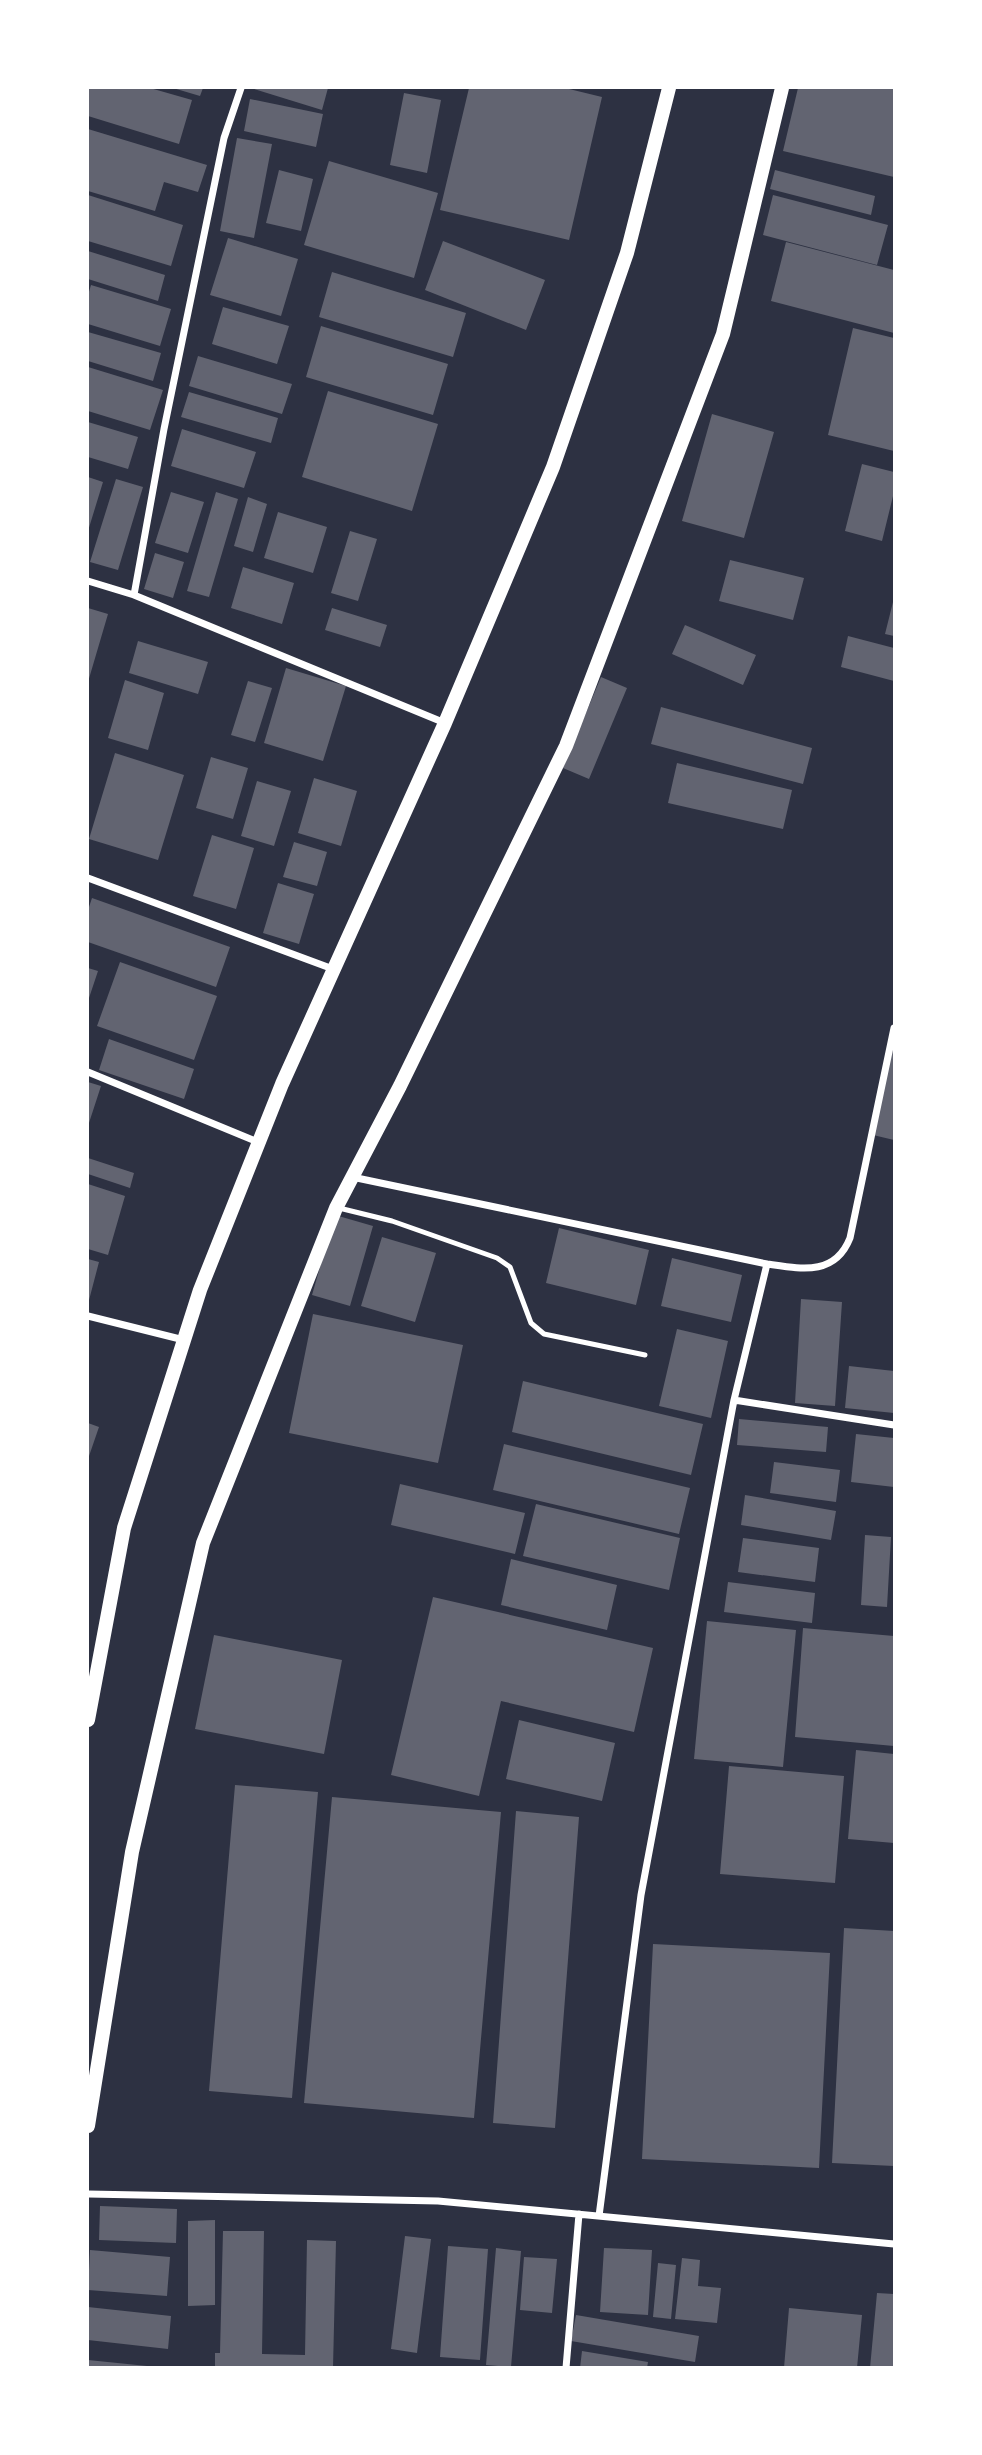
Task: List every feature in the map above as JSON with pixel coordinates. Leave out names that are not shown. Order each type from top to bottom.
[{"type":"main road","points":[[88,1720],[124,1528],[200,1290],[258,1142],[332,969],[445,723],[553,467],[627,253],[669,88]]},
{"type":"main road","points":[[88,2126],[132,1852],[203,1543],[336,1208],[400,1086],[566,746],[723,334],[782,88]]},
{"type":"street","points":[[134,595],[164,429],[224,138],[241,88]]},
{"type":"street","points":[[88,581],[134,595],[445,723]]},
{"type":"street","points":[[88,877],[332,969]]},
{"type":"street","points":[[352,1177],[767,1264],[798,1268],[833,1263],[845,1251],[850,1238],[894,1028]]},
{"type":"street","points":[[88,1072],[258,1142]]},
{"type":"street","points":[[599,2216],[641,1895],[734,1400],[767,1264]]},
{"type":"street","points":[[88,1315],[184,1340]]},
{"type":"street","points":[[734,1400],[894,1425]]},
{"type":"street","points":[[91,2194],[438,2201],[894,2244]]},
{"type":"street","points":[[566,2368],[579,2214]]},
{"type":"lane","points":[[336,1208],[392,1221],[497,1258],[510,1267],[531,1323],[544,1334],[645,1355]]},
{"type":"building","points":[[88,88],[150,88],[192,100],[179,144],[88,116]]},
{"type":"building","points":[[173,88],[203,88],[200,96]]},
{"type":"building","points":[[251,88],[328,88],[322,110]]},
{"type":"building","points":[[469,88],[565,88],[602,97],[569,240],[440,210]]},
{"type":"building","points":[[798,88],[894,88],[894,177],[783,151]]},
{"type":"building","points":[[404,93],[441,100],[427,173],[390,165]]},
{"type":"building","points":[[250,99],[323,114],[316,147],[244,131]]},
{"type":"building","points":[[88,129],[207,165],[198,192],[164,182],[155,211],[88,191]]},
{"type":"building","points":[[237,138],[272,144],[254,238],[220,231]]},
{"type":"building","points":[[329,161],[438,193],[414,278],[304,245]]},
{"type":"building","points":[[279,170],[313,179],[301,231],[266,223]]},
{"type":"building","points":[[775,170],[875,196],[871,215],[770,189]]},
{"type":"building","points":[[88,195],[183,225],[171,266],[88,241]]},
{"type":"building","points":[[773,195],[888,225],[877,265],[763,235]]},
{"type":"building","points":[[228,238],[298,259],[281,316],[210,295]]},
{"type":"building","points":[[443,241],[545,280],[526,330],[425,290]]},
{"type":"building","points":[[786,242],[894,270],[894,333],[771,301]]},
{"type":"building","points":[[88,251],[165,275],[158,301],[88,279]]},
{"type":"building","points":[[332,272],[466,313],[453,357],[319,317]]},
{"type":"building","points":[[91,285],[171,309],[160,346],[88,324],[88,295]]},
{"type":"building","points":[[223,307],[289,326],[277,364],[212,344]]},
{"type":"building","points":[[321,326],[448,364],[433,415],[306,377]]},
{"type":"building","points":[[853,328],[894,338],[894,451],[828,435]]},
{"type":"building","points":[[88,332],[161,353],[153,381],[88,361]]},
{"type":"building","points":[[198,356],[292,384],[282,414],[189,386]]},
{"type":"building","points":[[88,367],[163,390],[150,430],[88,411]]},
{"type":"building","points":[[328,391],[438,424],[412,511],[302,477]]},
{"type":"building","points":[[189,392],[278,418],[271,443],[181,417]]},
{"type":"building","points":[[712,414],[774,432],[744,538],[682,521]]},
{"type":"building","points":[[88,422],[138,437],[128,469],[88,457]]},
{"type":"building","points":[[182,429],[256,452],[244,488],[171,466]]},
{"type":"building","points":[[862,464],[894,472],[894,492],[882,541],[845,531]]},
{"type":"building","points":[[88,477],[103,482],[88,531]]},
{"type":"building","points":[[116,479],[143,487],[118,570],[90,562]]},
{"type":"building","points":[[171,492],[204,502],[188,553],[155,543]]},
{"type":"building","points":[[216,492],[238,499],[209,597],[187,591]]},
{"type":"building","points":[[248,497],[267,504],[253,552],[234,546]]},
{"type":"building","points":[[278,512],[327,527],[313,573],[264,558]]},
{"type":"building","points":[[350,531],[377,539],[358,601],[331,593]]},
{"type":"building","points":[[155,553],[184,562],[173,598],[144,589]]},
{"type":"building","points":[[730,560],[804,578],[793,620],[719,601]]},
{"type":"building","points":[[243,567],[294,583],[282,624],[231,608]]},
{"type":"building","points":[[894,598],[894,636],[885,634]]},
{"type":"building","points":[[88,608],[108,614],[88,682]]},
{"type":"building","points":[[332,608],[387,625],[380,647],[325,630]]},
{"type":"building","points":[[685,625],[756,655],[743,685],[672,654]]},
{"type":"building","points":[[848,636],[894,648],[894,681],[841,667]]},
{"type":"building","points":[[138,641],[208,662],[198,694],[129,673]]},
{"type":"building","points":[[286,668],[346,686],[323,761],[264,743]]},
{"type":"building","points":[[601,677],[627,688],[589,779],[563,768]]},
{"type":"building","points":[[125,680],[164,693],[148,750],[108,738]]},
{"type":"building","points":[[248,681],[272,688],[255,742],[231,735]]},
{"type":"building","points":[[661,707],[812,748],[803,784],[651,744]]},
{"type":"building","points":[[115,753],[184,775],[158,860],[89,839]]},
{"type":"building","points":[[211,757],[248,768],[233,819],[196,808]]},
{"type":"building","points":[[677,763],[792,790],[783,829],[668,803]]},
{"type":"building","points":[[314,778],[357,791],[341,846],[298,833]]},
{"type":"building","points":[[257,781],[291,791],[274,846],[241,836]]},
{"type":"building","points":[[212,835],[254,848],[236,909],[193,896]]},
{"type":"building","points":[[294,842],[327,852],[317,886],[283,877]]},
{"type":"building","points":[[278,883],[314,894],[299,944],[263,933]]},
{"type":"building","points":[[92,898],[230,947],[216,987],[88,942],[88,910]]},
{"type":"building","points":[[120,962],[217,996],[194,1060],[97,1026]]},
{"type":"building","points":[[88,968],[98,971],[88,1001]]},
{"type":"building","points":[[109,1039],[194,1069],[184,1099],[99,1070]]},
{"type":"building","points":[[894,1043],[894,1140],[873,1135]]},
{"type":"building","points":[[88,1082],[101,1086],[88,1126]]},
{"type":"building","points":[[88,1158],[134,1173],[130,1188],[88,1174]]},
{"type":"building","points":[[88,1184],[125,1196],[108,1255],[88,1249]]},
{"type":"building","points":[[335,1215],[373,1226],[350,1306],[312,1295]]},
{"type":"building","points":[[559,1228],[649,1250],[636,1305],[546,1283]]},
{"type":"building","points":[[382,1237],[436,1253],[415,1322],[361,1306]]},
{"type":"building","points":[[672,1258],[742,1275],[731,1322],[661,1306]]},
{"type":"building","points":[[88,1259],[99,1262],[88,1304]]},
{"type":"building","points":[[801,1299],[842,1302],[835,1406],[795,1403]]},
{"type":"building","points":[[313,1314],[463,1345],[438,1463],[289,1433]]},
{"type":"building","points":[[677,1329],[728,1341],[711,1418],[659,1406]]},
{"type":"building","points":[[849,1366],[894,1371],[894,1413],[845,1408]]},
{"type":"building","points":[[523,1381],[703,1424],[691,1475],[512,1432]]},
{"type":"building","points":[[739,1419],[828,1427],[826,1452],[737,1445]]},
{"type":"building","points":[[88,1423],[99,1427],[88,1459]]},
{"type":"building","points":[[856,1434],[894,1438],[894,1487],[851,1482]]},
{"type":"building","points":[[504,1444],[690,1488],[679,1534],[493,1490]]},
{"type":"building","points":[[774,1462],[840,1470],[836,1502],[770,1493]]},
{"type":"building","points":[[400,1484],[525,1513],[515,1554],[391,1525]]},
{"type":"building","points":[[745,1495],[836,1511],[831,1540],[741,1525]]},
{"type":"building","points":[[536,1504],[680,1538],[669,1590],[523,1556]]},
{"type":"building","points":[[865,1535],[891,1537],[887,1607],[861,1605]]},
{"type":"building","points":[[743,1538],[819,1548],[815,1582],[738,1572]]},
{"type":"building","points":[[511,1559],[617,1585],[607,1630],[501,1605]]},
{"type":"building","points":[[728,1582],[815,1593],[812,1623],[724,1612]]},
{"type":"building","points":[[433,1597],[653,1648],[634,1732],[501,1701],[479,1796],[391,1775]]},
{"type":"building","points":[[707,1621],[796,1630],[783,1767],[694,1759]]},
{"type":"building","points":[[803,1628],[894,1636],[894,1746],[795,1737]]},
{"type":"building","points":[[214,1635],[342,1660],[324,1754],[195,1729]]},
{"type":"building","points":[[519,1720],[615,1743],[602,1801],[506,1779]]},
{"type":"building","points":[[856,1750],[894,1754],[894,1843],[848,1839]]},
{"type":"building","points":[[729,1766],[844,1776],[835,1883],[720,1874]]},
{"type":"building","points":[[235,1785],[318,1792],[292,2098],[209,2091]]},
{"type":"building","points":[[332,1797],[501,1812],[474,2118],[304,2103]]},
{"type":"building","points":[[516,1811],[579,1817],[555,2128],[493,2123]]},
{"type":"building","points":[[844,1928],[894,1931],[894,2166],[832,2163]]},
{"type":"building","points":[[653,1944],[830,1953],[819,2168],[642,2159]]},
{"type":"building","points":[[100,2206],[177,2209],[176,2243],[99,2240]]},
{"type":"building","points":[[215,2220],[215,2305],[188,2306],[188,2221]]},
{"type":"building","points":[[223,2231],[264,2231],[262,2354],[305,2355],[307,2240],[336,2241],[333,2368],[215,2368],[215,2353],[220,2353]]},
{"type":"building","points":[[405,2236],[431,2239],[417,2353],[391,2349]]},
{"type":"building","points":[[448,2246],[488,2249],[480,2360],[440,2357]]},
{"type":"building","points":[[496,2248],[521,2251],[511,2367],[486,2365]]},
{"type":"building","points":[[604,2248],[652,2250],[648,2315],[600,2312]]},
{"type":"building","points":[[90,2250],[170,2257],[167,2296],[88,2290]]},
{"type":"building","points":[[524,2257],[557,2259],[552,2313],[520,2310]]},
{"type":"building","points":[[682,2258],[700,2260],[698,2286],[721,2288],[717,2323],[675,2319]]},
{"type":"building","points":[[658,2263],[676,2265],[671,2319],[653,2317]]},
{"type":"building","points":[[877,2293],[894,2294],[894,2368],[870,2368]]},
{"type":"building","points":[[88,2307],[171,2316],[168,2349],[88,2340]]},
{"type":"building","points":[[789,2308],[862,2315],[857,2368],[784,2368]]},
{"type":"building","points":[[576,2315],[699,2336],[695,2362],[571,2341]]},
{"type":"building","points":[[582,2351],[648,2362],[647,2368],[580,2368]]},
{"type":"building","points":[[88,2360],[147,2366],[147,2368],[88,2368]]}]
